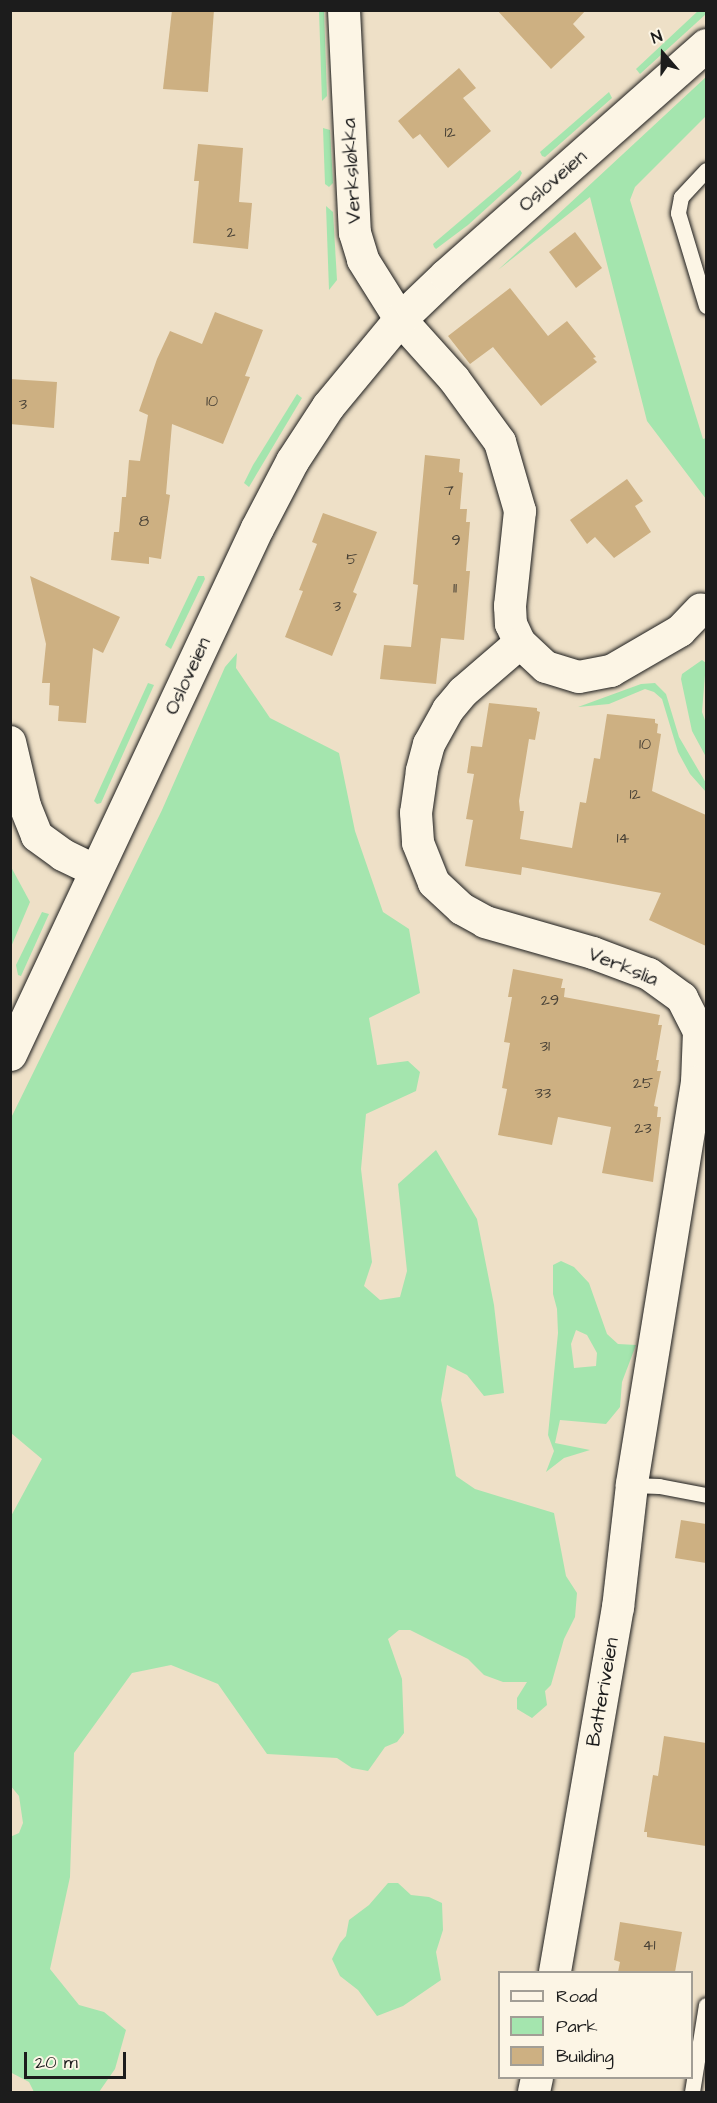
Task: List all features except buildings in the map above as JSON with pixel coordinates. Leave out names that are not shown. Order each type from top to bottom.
[{"type":"street","name":"Verksløkka","points":[[344,10],[355,233],[363,260],[400,319]]},
{"type":"street","name":"Osloveien","points":[[10,1054],[257,528],[292,461],[328,406],[400,319],[446,275],[706,45]]},
{"type":"street","points":[[400,319],[454,379],[500,442],[519,511],[510,606],[511,624],[520,643],[546,667],[579,677],[611,671],[680,631],[704,605]]},
{"type":"street","name":"Verkslia","points":[[520,643],[463,692],[448,710],[429,744],[422,771],[416,813],[418,843],[434,883],[462,909],[485,922],[593,953],[649,974],[673,990],[700,1013],[697,1082],[632,1485]]},
{"type":"street","points":[[10,742],[25,806],[37,836],[63,855],[96,871]]},
{"type":"street","name":"Batteriveien","points":[[555,1971],[618,1606],[632,1485]]},
{"type":"lane","points":[[706,170],[681,197],[678,213],[706,306]]},
{"type":"lane","points":[[632,1485],[659,1486],[706,1495]]},
{"type":"lane","points":[[692,2092],[706,2005]]},
{"type":"green space","points":[[699,10],[706,11],[706,14],[640,74],[636,69]]},
{"type":"green space","points":[[319,11],[324,11],[327,96],[322,101]]},
{"type":"green space","points":[[706,77],[706,116],[635,187],[630,200],[703,439],[706,438],[706,499],[647,421],[590,197],[498,270]]},
{"type":"green space","points":[[609,92],[612,98],[545,157],[542,156],[540,152]]},
{"type":"green space","points":[[323,128],[330,130],[333,183],[329,187],[325,184]]},
{"type":"green space","points":[[520,170],[522,173],[519,179],[468,225],[436,249],[434,247],[433,244]]},
{"type":"green space","points":[[326,206],[333,212],[337,280],[329,290]]},
{"type":"green space","points":[[297,394],[302,398],[249,487],[244,483],[253,465]]},
{"type":"green space","points":[[198,576],[204,576],[205,579],[171,649],[165,645]]},
{"type":"green space","points":[[237,653],[236,668],[270,718],[339,753],[355,831],[383,912],[409,929],[420,993],[369,1018],[377,1065],[408,1061],[420,1072],[416,1091],[366,1114],[361,1169],[372,1262],[364,1286],[380,1300],[400,1297],[407,1271],[398,1184],[436,1150],[477,1219],[494,1305],[504,1393],[484,1396],[467,1375],[447,1365],[441,1400],[456,1476],[475,1489],[554,1513],[566,1576],[577,1593],[575,1617],[564,1639],[551,1685],[545,1691],[547,1705],[532,1718],[517,1709],[517,1698],[527,1682],[503,1682],[484,1675],[468,1659],[410,1630],[399,1630],[388,1639],[402,1679],[404,1733],[397,1742],[385,1747],[368,1771],[352,1768],[337,1758],[267,1754],[218,1684],[171,1665],[132,1673],[74,1753],[70,1877],[50,1969],[79,2005],[104,2012],[126,2030],[115,2069],[99,2092],[34,2092],[29,2082],[10,2072],[10,1837],[19,1833],[23,1823],[19,1796],[10,1785],[10,1518],[42,1459],[11,1433],[11,1118],[162,810],[225,667]]},
{"type":"green space","points":[[702,660],[706,663],[702,712],[706,723],[706,757],[692,731],[681,679],[682,674]]},
{"type":"green space","points":[[148,683],[154,685],[101,803],[97,804],[94,801]]},
{"type":"green space","points":[[655,683],[666,694],[679,737],[706,783],[706,792],[690,774],[678,752],[662,699],[654,692],[645,689],[609,704],[578,707],[641,684]]},
{"type":"green space","points":[[10,865],[30,902],[11,947],[10,947]]},
{"type":"green space","points":[[42,912],[49,914],[21,976],[18,975],[16,965]]},
{"type":"green space","points":[[561,1261],[574,1267],[589,1283],[607,1334],[618,1344],[636,1345],[622,1382],[620,1407],[606,1424],[560,1420],[555,1443],[590,1450],[564,1458],[546,1472],[554,1451],[548,1435],[558,1333],[557,1309],[553,1294],[553,1265]],"holes":[[[576,1330],[587,1335],[597,1353],[596,1366],[574,1368],[571,1344]]]},
{"type":"green space","points":[[388,1883],[398,1883],[411,1895],[429,1897],[442,1903],[443,1930],[436,1952],[441,1980],[403,2006],[377,2016],[358,1990],[340,1976],[332,1959],[346,1936],[349,1920],[369,1905]]}]
